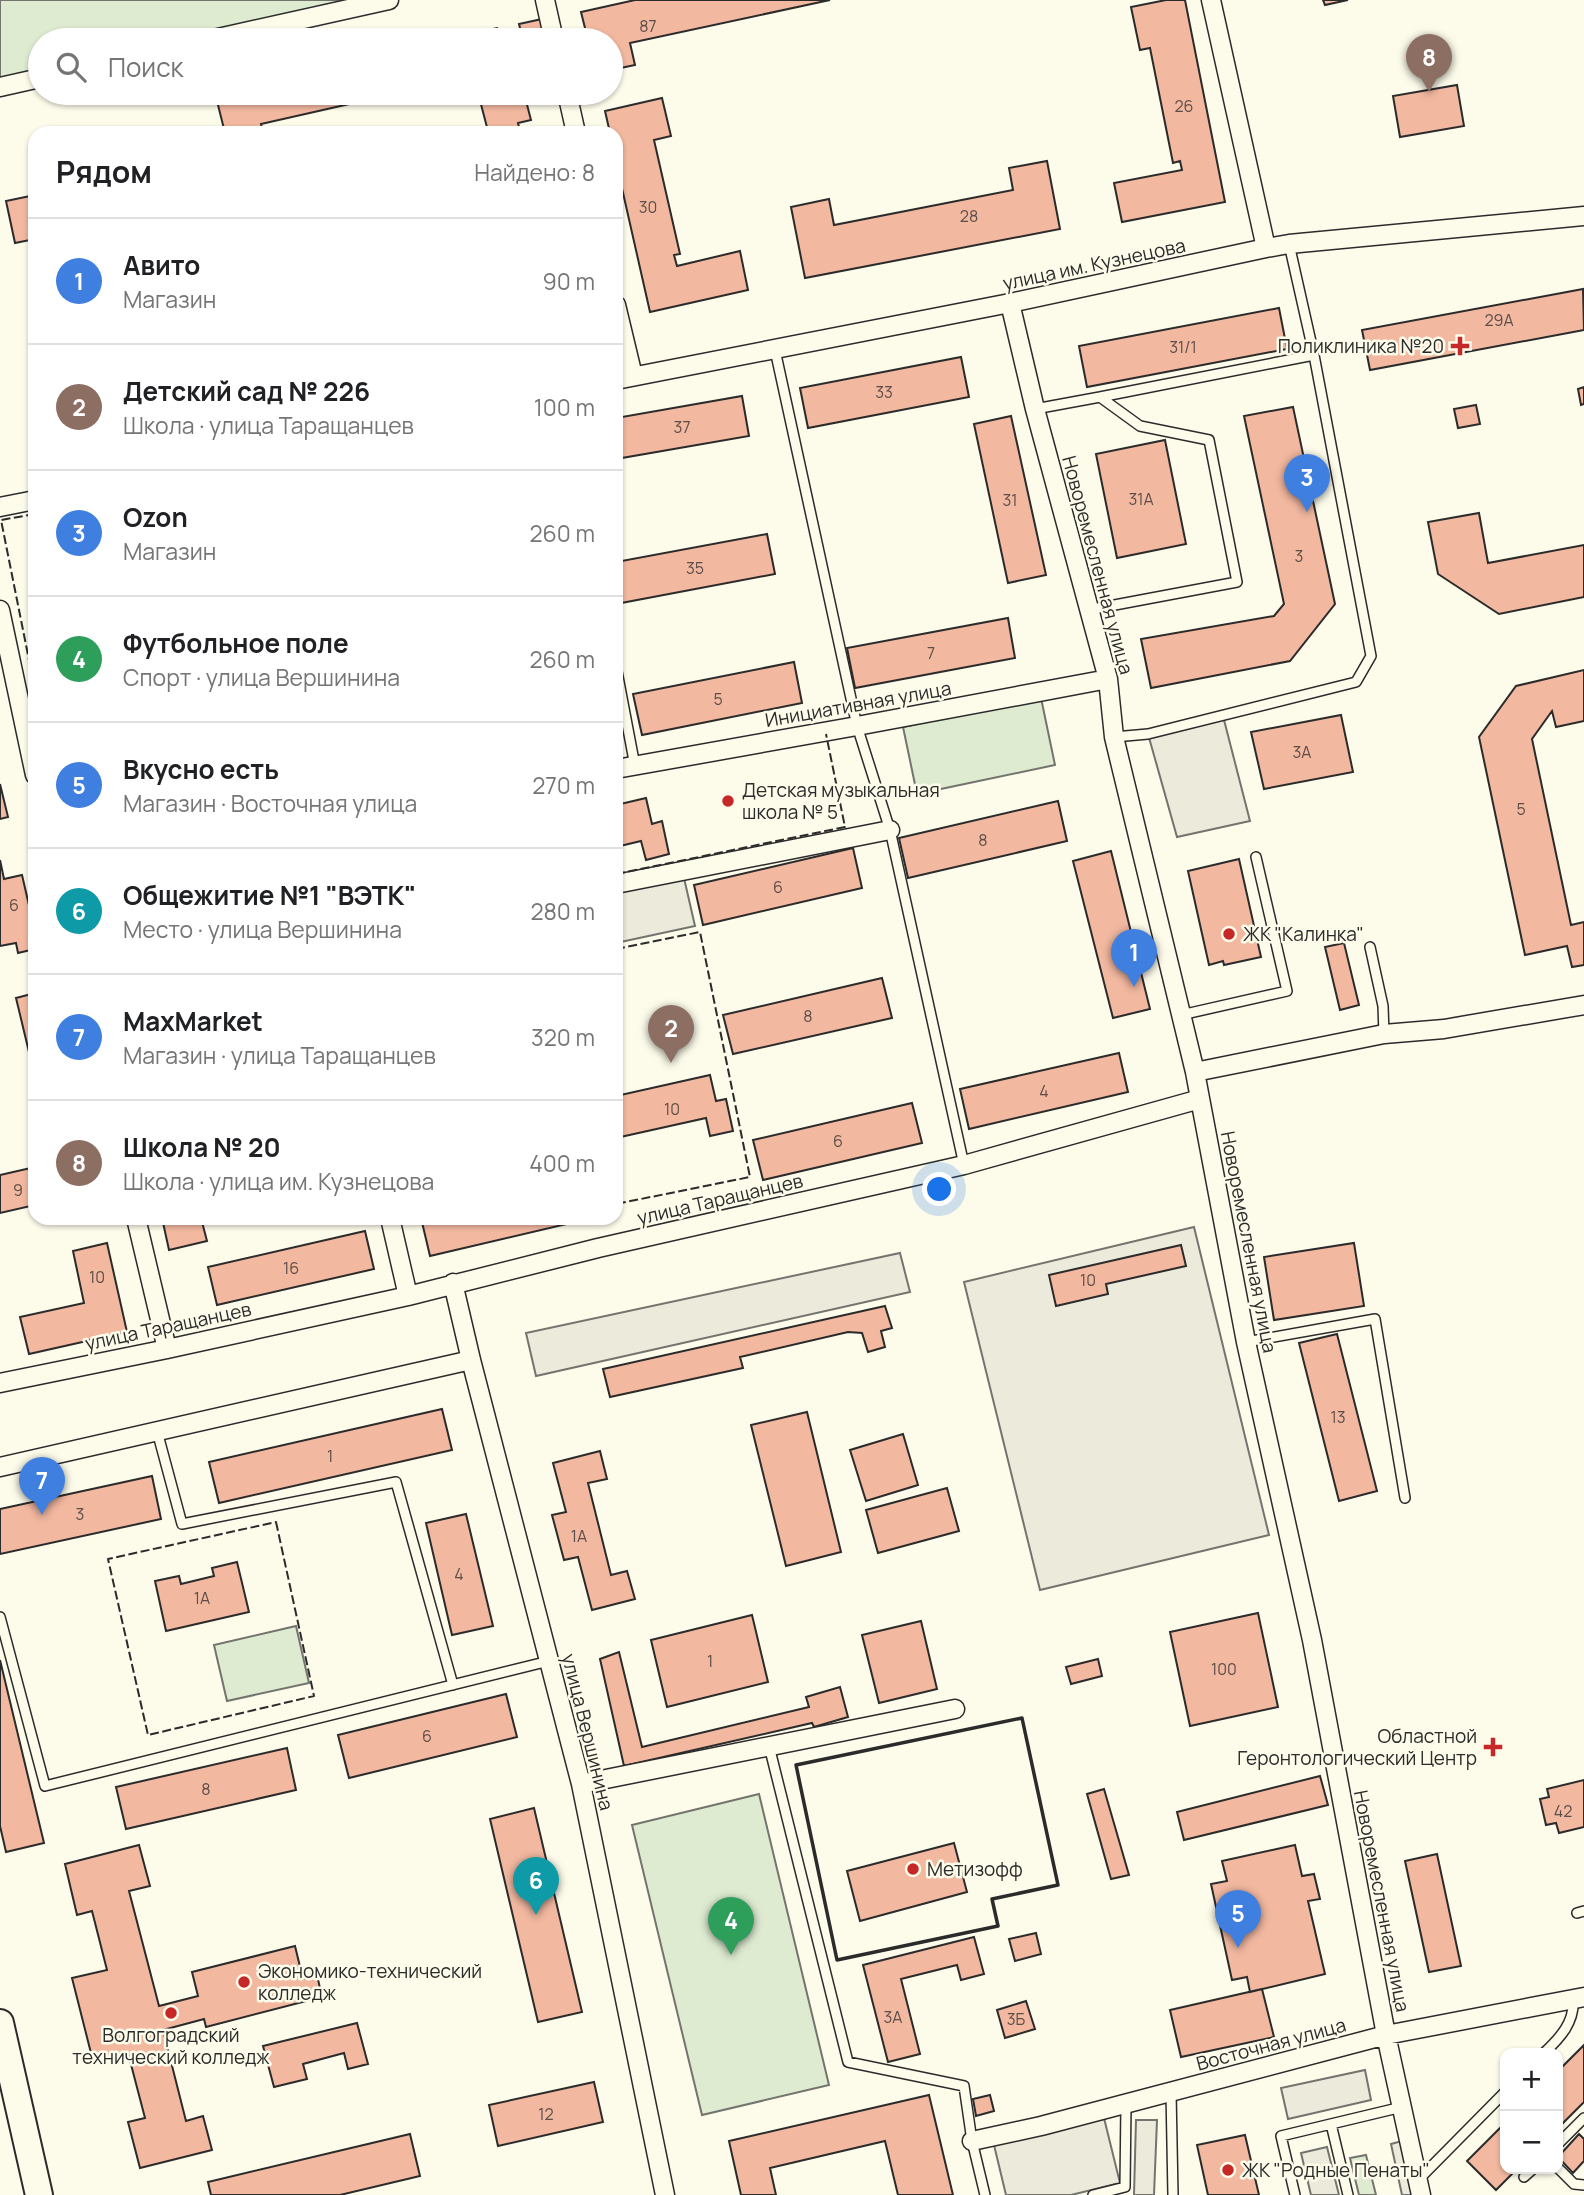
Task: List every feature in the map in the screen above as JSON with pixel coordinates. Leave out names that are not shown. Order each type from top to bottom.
[{"type":"main road","points":[[0,2022],[38,2195]]},
{"type":"street","points":[[263,28],[389,0]]},
{"type":"street","points":[[545,0],[551,28]]},
{"type":"street","points":[[1211,0],[1266,248]]},
{"type":"street","points":[[0,87],[28,81]]},
{"type":"street","points":[[570,105],[574,126]]},
{"type":"street","name":"улица им. Кузнецова","points":[[624,378],[1010,303],[1289,244],[1584,216]]},
{"type":"street","name":"Новоремесленная улица","points":[[1010,303],[1035,409],[1108,679],[1114,737],[1195,1072],[1246,1342],[1312,1640],[1386,2035],[1419,2188]]},
{"type":"street","points":[[0,507],[28,501]]},
{"type":"street","points":[[0,610],[28,742]]},
{"type":"street","name":"Инициативная улица","points":[[623,768],[1108,679]]},
{"type":"street","points":[[623,883],[890,830]]},
{"type":"street","points":[[1195,1072],[1384,1034],[1444,1029],[1584,1005]]},
{"type":"street","name":"улица Таращанцев","points":[[0,1383],[408,1296],[598,1248],[964,1165],[1200,1098]]},
{"type":"street","points":[[138,1225],[167,1349]]},
{"type":"street","points":[[392,1225],[408,1296]]},
{"type":"street","name":"улица Вершинина","points":[[453,1283],[580,1784],[665,2195]]},
{"type":"street","points":[[0,1467],[471,1360]]},
{"type":"street","points":[[580,1784],[955,1709]]},
{"type":"street","name":"Восточная улица","points":[[972,2141],[1041,2126],[1386,2035],[1579,1998]]},
{"type":"lane","points":[[1114,737],[1148,734],[1356,682],[1371,656],[1314,355],[1289,244]]},
{"type":"lane","points":[[775,350],[857,726],[890,830],[964,1165]]},
{"type":"lane","points":[[1035,409],[1314,355]]},
{"type":"lane","points":[[1088,610],[1237,582],[1209,440],[1140,426],[1100,397]]},
{"type":"lane","points":[[623,703],[635,766]]},
{"type":"lane","points":[[1181,1015],[1287,991],[1256,857]]},
{"type":"lane","points":[[1370,947],[1383,1006],[1384,1034]]},
{"type":"lane","points":[[1246,1342],[1375,1319],[1405,1498]]},
{"type":"lane","points":[[157,1431],[182,1524],[396,1482],[453,1685]]},
{"type":"lane","points":[[0,1618],[45,1786],[549,1661]]},
{"type":"lane","points":[[769,1745],[848,2062],[964,2086],[972,2141],[985,2195]]},
{"type":"lane","points":[[1549,2048],[1567,2028],[1579,1998]]},
{"type":"lane","points":[[1171,2092],[1173,2195]]},
{"type":"lane","points":[[1419,2188],[1500,2098]]},
{"type":"lane","points":[[1093,2195],[1125,2187],[1126,2104]]},
{"type":"lane","points":[[1295,2195],[1281,2136],[1402,2107]]},
{"type":"lane","points":[[1563,2139],[1584,2118]]},
{"type":"lane","points":[[1331,2124],[1348,2195]]},
{"type":"lane","points":[[1563,2173],[1574,2184],[1584,2185]]},
{"type":"lane","points":[[1524,2177],[1527,2174]]},
{"type":"green space","points":[[0,0],[373,0],[248,28],[28,28],[28,78],[0,84]]},
{"type":"green space","points":[[1041,698],[1055,765],[917,794],[903,727]]},
{"type":"green space","points":[[296,1626],[309,1683],[227,1701],[214,1645]]},
{"type":"green space","points":[[759,1794],[829,2085],[702,2115],[632,1825]]},
{"type":"green space","points":[[1366,2155],[1376,2195],[1359,2195],[1350,2158]]},
{"type":"shaded area","points":[[1223,716],[1250,821],[1177,837],[1148,734]]},
{"type":"shaded area","points":[[684,878],[695,926],[623,941],[623,891]]},
{"type":"shaded area","points":[[1194,1227],[1269,1535],[1040,1590],[964,1282]]},
{"type":"shaded area","points":[[900,1253],[910,1292],[536,1376],[526,1333]]},
{"type":"shaded area","points":[[1365,2070],[1371,2100],[1288,2119],[1281,2088]]},
{"type":"shaded area","points":[[1104,2118],[1120,2183],[1071,2195],[1006,2195],[994,2145]]},
{"type":"shaded area","points":[[1136,2120],[1157,2120],[1154,2195],[1134,2195]]},
{"type":"shaded area","points":[[1402,2141],[1415,2195],[1402,2195],[1391,2144]]},
{"type":"shaded area","points":[[1327,2147],[1339,2195],[1311,2195],[1301,2153]]},
{"type":"building","points":[[635,0],[830,0],[630,43],[635,65],[623,68],[623,28],[585,28],[581,12]]},
{"type":"building","points":[[1166,0],[1185,0],[1225,202],[1122,222],[1114,183],[1182,170],[1180,161],[1173,163],[1150,48],[1140,50],[1131,7]]},
{"type":"building","points":[[1323,0],[1348,0],[1325,5]]},
{"type":"building","points":[[542,19],[544,28],[520,28],[519,24]]},
{"type":"building","points":[[1457,85],[1464,126],[1400,137],[1393,96]]},
{"type":"building","points":[[662,98],[671,136],[654,140],[680,254],[674,255],[677,266],[740,251],[748,290],[650,312],[623,193],[623,126],[608,126],[605,111]]},
{"type":"building","points":[[218,105],[345,105],[261,126],[223,126]]},
{"type":"building","points":[[481,105],[527,105],[531,120],[518,123],[519,126],[487,126]]},
{"type":"building","points":[[1047,161],[1060,229],[805,278],[791,207],[829,199],[834,225],[1013,190],[1009,168]]},
{"type":"building","points":[[28,196],[28,240],[15,243],[6,201]]},
{"type":"building","points":[[1583,289],[1584,330],[1370,370],[1362,330]]},
{"type":"building","points":[[1279,308],[1287,349],[1087,387],[1079,346]]},
{"type":"building","points":[[961,357],[969,397],[808,428],[800,388]]},
{"type":"building","points":[[1584,387],[1584,404],[1581,405],[1578,389]]},
{"type":"building","points":[[742,396],[749,436],[623,458],[623,417]]},
{"type":"building","points":[[1476,405],[1480,424],[1458,428],[1454,409]]},
{"type":"building","points":[[1293,407],[1335,604],[1290,661],[1151,688],[1141,639],[1274,616],[1284,604],[1244,416]]},
{"type":"building","points":[[1011,416],[1046,575],[1008,583],[974,424]]},
{"type":"building","points":[[1165,440],[1186,544],[1117,558],[1096,454]]},
{"type":"building","points":[[1479,513],[1488,563],[1584,545],[1584,597],[1499,614],[1438,574],[1428,522]]},
{"type":"building","points":[[767,534],[775,574],[623,603],[623,561]]},
{"type":"building","points":[[1008,618],[1015,658],[855,688],[847,648]]},
{"type":"building","points":[[794,662],[802,703],[642,735],[633,694]]},
{"type":"building","points":[[1584,670],[1584,721],[1556,727],[1552,711],[1532,739],[1571,925],[1584,922],[1584,965],[1572,967],[1567,946],[1525,955],[1479,737],[1516,686]]},
{"type":"building","points":[[1341,715],[1353,772],[1264,789],[1251,732]]},
{"type":"building","points":[[0,784],[8,817],[0,819]]},
{"type":"building","points":[[646,798],[652,824],[662,821],[669,854],[646,860],[641,841],[623,845],[623,803]]},
{"type":"building","points":[[1058,801],[1067,841],[908,878],[899,838]]},
{"type":"building","points":[[853,848],[862,888],[703,925],[694,885]]},
{"type":"building","points":[[1111,851],[1150,1009],[1113,1018],[1073,861]]},
{"type":"building","name":"ЖК \"Калинка\"","points":[[1239,859],[1261,957],[1224,965],[1223,961],[1209,965],[1188,871]]},
{"type":"building","points":[[0,860],[4,879],[22,875],[28,901],[28,951],[18,953],[16,943],[0,946]]},
{"type":"building","points":[[1344,943],[1359,1005],[1340,1010],[1325,947]]},
{"type":"building","points":[[882,978],[892,1018],[733,1054],[723,1015]]},
{"type":"building","points":[[28,995],[28,1048],[16,998]]},
{"type":"building","points":[[1119,1053],[1128,1092],[969,1129],[960,1089]]},
{"type":"building","points":[[710,1075],[716,1101],[726,1099],[733,1131],[710,1136],[706,1118],[623,1136],[623,1094]]},
{"type":"building","points":[[912,1103],[922,1143],[763,1180],[753,1140]]},
{"type":"building","points":[[28,1169],[28,1207],[0,1213],[0,1175]]},
{"type":"building","points":[[164,1225],[203,1225],[207,1241],[169,1250]]},
{"type":"building","points":[[423,1225],[562,1225],[430,1256]]},
{"type":"building","points":[[365,1231],[374,1269],[217,1305],[208,1267]]},
{"type":"building","points":[[107,1243],[127,1332],[29,1354],[20,1317],[84,1303],[73,1251]]},
{"type":"building","points":[[1354,1243],[1364,1306],[1274,1320],[1264,1257]]},
{"type":"building","points":[[1181,1245],[1186,1266],[1106,1284],[1108,1294],[1056,1306],[1049,1275]]},
{"type":"building","points":[[885,1306],[892,1328],[881,1331],[885,1347],[868,1352],[862,1333],[848,1332],[740,1357],[743,1368],[610,1397],[603,1369]]},
{"type":"building","points":[[1337,1334],[1377,1491],[1339,1501],[1299,1343]]},
{"type":"building","points":[[442,1409],[452,1450],[219,1503],[209,1462]]},
{"type":"building","points":[[807,1412],[841,1552],[786,1566],[751,1425]]},
{"type":"building","points":[[903,1434],[918,1485],[866,1501],[850,1450]]},
{"type":"building","points":[[600,1451],[607,1479],[588,1483],[611,1575],[627,1571],[635,1599],[592,1610],[578,1557],[564,1560],[552,1515],[566,1512],[553,1463]]},
{"type":"building","points":[[152,1476],[161,1519],[0,1554],[0,1509]]},
{"type":"building","points":[[947,1488],[959,1531],[878,1553],[866,1510]]},
{"type":"building","points":[[466,1514],[493,1626],[452,1635],[426,1523]]},
{"type":"building","points":[[237,1562],[249,1612],[166,1631],[155,1581],[179,1576],[181,1584],[214,1576],[212,1568]]},
{"type":"building","points":[[1258,1613],[1278,1707],[1190,1726],[1170,1632]]},
{"type":"building","points":[[752,1615],[768,1682],[667,1707],[651,1640]]},
{"type":"building","points":[[921,1621],[937,1689],[879,1703],[862,1635]]},
{"type":"building","points":[[619,1652],[642,1747],[809,1707],[806,1697],[840,1687],[848,1717],[814,1727],[812,1723],[624,1766],[600,1659]]},
{"type":"building","points":[[1098,1659],[1102,1676],[1071,1684],[1066,1667]]},
{"type":"building","points":[[0,1660],[44,1843],[6,1852],[0,1826]]},
{"type":"building","points":[[506,1694],[517,1737],[349,1778],[338,1735]]},
{"type":"building","points":[[287,1748],[296,1790],[126,1829],[116,1787]]},
{"type":"building","points":[[1320,1776],[1328,1805],[1184,1840],[1177,1812]]},
{"type":"building","points":[[1584,1780],[1584,1827],[1559,1833],[1556,1823],[1546,1825],[1540,1799],[1549,1797],[1547,1789]]},
{"type":"building","points":[[1104,1789],[1129,1875],[1111,1879],[1087,1794]]},
{"type":"building","points":[[534,1808],[582,2012],[538,2022],[490,1819]]},
{"type":"building","points":[[954,1843],[967,1892],[860,1921],[847,1871]]},
{"type":"building","name":"Волгоградский технический колледж","points":[[139,1845],[150,1886],[129,1891],[159,2006],[198,1996],[192,1972],[295,1946],[303,1979],[317,1975],[322,1997],[206,2027],[204,2019],[163,2030],[186,2121],[203,2116],[212,2150],[140,2168],[128,2122],[145,2118],[128,2053],[93,2061],[72,1978],[107,1970],[92,1911],[77,1915],[65,1864]]},
{"type":"building","points":[[1295,1845],[1302,1876],[1314,1874],[1320,1899],[1308,1901],[1325,1974],[1250,1992],[1247,1977],[1232,1980],[1211,1884],[1227,1881],[1222,1861]]},
{"type":"building","points":[[1437,1854],[1461,1966],[1429,1972],[1405,1861]]},
{"type":"building","points":[[1036,1933],[1041,1954],[1015,1961],[1009,1939]]},
{"type":"building","points":[[974,1937],[984,1974],[961,1980],[957,1965],[901,1979],[920,2054],[888,2062],[863,1965]]},
{"type":"building","points":[[1262,1989],[1274,2037],[1181,2057],[1170,2010]]},
{"type":"building","points":[[1026,2001],[1035,2029],[1005,2038],[997,2010]]},
{"type":"building","points":[[357,2023],[368,2064],[348,2069],[344,2053],[303,2064],[307,2079],[274,2087],[263,2046]]},
{"type":"building","points":[[1584,2045],[1584,2102],[1563,2123],[1563,2111],[1563,2066]]},
{"type":"building","points":[[594,2082],[603,2122],[498,2146],[489,2105]]},
{"type":"building","points":[[929,2095],[953,2195],[898,2195],[885,2141],[770,2168],[776,2195],[741,2195],[729,2141]]},
{"type":"building","points":[[990,2095],[994,2111],[976,2116],[973,2099]]},
{"type":"building","points":[[1500,2128],[1500,2174],[1512,2174],[1496,2190],[1467,2161]]},
{"type":"building","points":[[410,2134],[420,2176],[340,2195],[211,2195],[208,2182]]},
{"type":"building","points":[[1579,2134],[1584,2139],[1584,2161],[1573,2173],[1563,2162],[1563,2152]]},
{"type":"building","name":"ЖК \"Родные Пенаты\"","points":[[1245,2135],[1259,2195],[1208,2195],[1197,2145]]},
{"type":"fence","points":[[28,515],[1,520],[28,655]]},
{"type":"fence","points":[[623,873],[845,827],[826,734]]},
{"type":"fence","points":[[623,948],[700,932],[750,1177],[623,1203]]},
{"type":"fence","points":[[276,1522],[314,1696],[148,1735],[108,1559],[276,1522]]},
{"type":"wall","points":[[1022,1718],[1058,1885],[992,1899],[998,1926],[837,1960],[796,1765],[1022,1718]]},
{"type":"place","name":"Школа № 20","points":[[1429,92]]},
{"type":"place","name":"Поликлиника №20","points":[[1460,346]]},
{"type":"place","name":"Ozon","points":[[1307,512]]},
{"type":"place","name":"Детская музыкальная школа № 5","points":[[728,801]]},
{"type":"place","name":"ЖК \"Калинка\"","points":[[1229,934]]},
{"type":"place","name":"Авито","points":[[1134,987]]},
{"type":"place","name":"Детский сад № 226","points":[[671,1063]]},
{"type":"place","name":"MaxMarket","points":[[42,1515]]},
{"type":"place","name":"Областной Геронтологический Центр","points":[[1493,1747]]},
{"type":"place","name":"Метизофф","points":[[913,1869]]},
{"type":"place","name":"Общежитие №1 \"ВЭТК\"","points":[[536,1915]]},
{"type":"place","name":"Вкусно есть","points":[[1238,1948]]},
{"type":"place","name":"Футбольное поле","points":[[731,1955]]},
{"type":"place","name":"Экономико-технический колледж","points":[[244,1982]]},
{"type":"place","name":"Волгоградский технический колледж","points":[[171,2013]]},
{"type":"place","name":"ЖК \"Родные Пенаты\"","points":[[1228,2170]]}]
